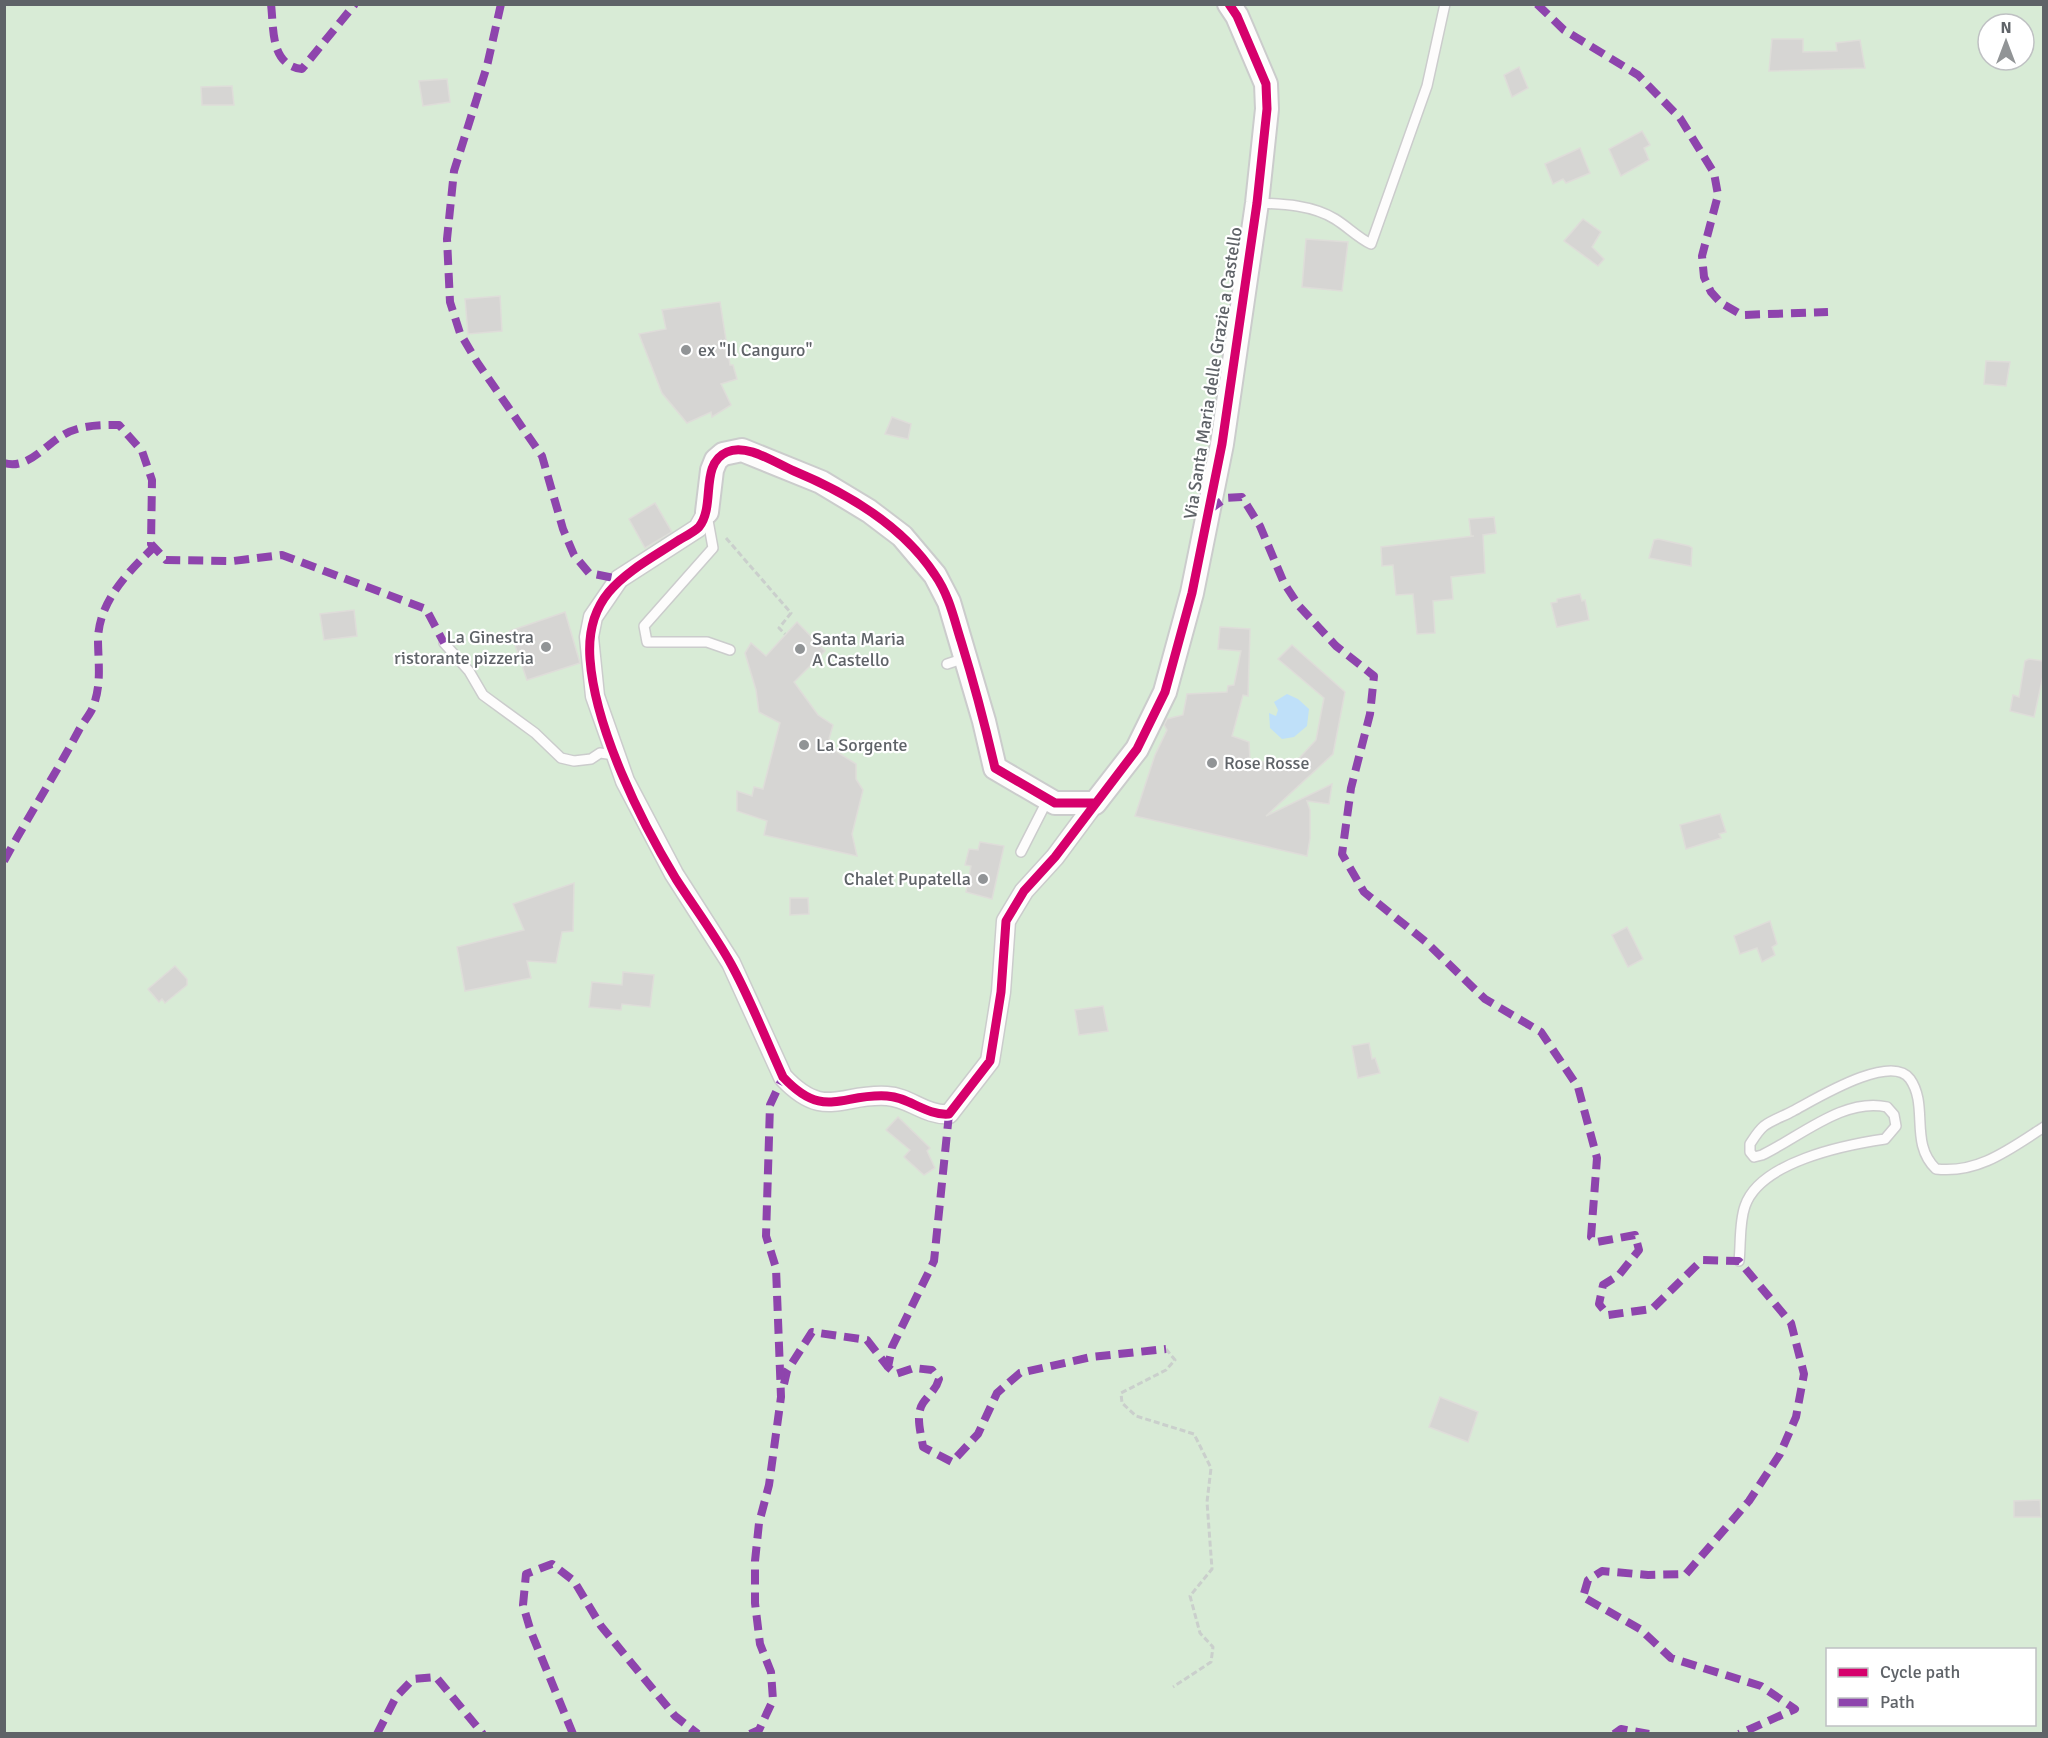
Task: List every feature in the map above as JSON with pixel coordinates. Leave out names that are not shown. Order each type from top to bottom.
[{"type":"street","name":"Via Santa Maria delle Grazie a Castello","points":[[707,512],[698,528],[619,579],[593,617],[589,637],[595,696],[625,781],[674,874],[731,963],[783,1077],[794,1088],[819,1102],[889,1095],[936,1115],[949,1114],[990,1061],[1001,992],[1006,921],[1023,891],[1055,857],[1137,749],[1165,692],[1192,593],[1222,444],[1257,203],[1267,109],[1266,84],[1237,16],[1229,4]]},
{"type":"street","points":[[707,512],[711,470],[716,459],[732,450],[751,452],[821,482],[869,511],[902,536],[935,575],[949,602],[957,661],[995,768],[1055,803],[1095,803]]},
{"type":"lane","points":[[1257,203],[1311,208],[1336,220],[1354,236],[1371,244],[1427,86],[1445,4]]},
{"type":"lane","points":[[707,512],[713,548],[644,626],[647,642],[663,644],[684,641],[707,642],[730,650]]},
{"type":"lane","points":[[663,644],[671,637]]},
{"type":"lane","points":[[444,643],[469,671],[483,695],[535,733],[561,758],[574,761],[591,759],[600,753],[615,755]]},
{"type":"lane","points":[[1022,852],[1048,799]]},
{"type":"lane","points":[[1739,1261],[1745,1206],[1758,1185],[1822,1152],[1885,1140],[1896,1126],[1894,1115],[1887,1107],[1861,1105],[1844,1110],[1762,1155],[1754,1157],[1750,1152],[1750,1144],[1764,1125],[1844,1084],[1882,1071],[1899,1071],[1910,1078],[1916,1094],[1921,1143],[1927,1161],[1936,1169],[1966,1170],[1989,1161],[2043,1127]]},
{"type":"path","points":[[721,532],[791,613],[778,628],[785,634]]},
{"type":"path","points":[[1166,1349],[1175,1360],[1166,1370],[1121,1393],[1122,1403],[1136,1416],[1194,1434],[1211,1468],[1207,1502],[1212,1569],[1190,1596],[1200,1633],[1213,1647],[1211,1662],[1173,1687]]},
{"type":"green space","points":[[5,5],[2043,5],[2043,1733],[5,1734]]},
{"type":"water","points":[[1287,694],[1298,699],[1309,709],[1307,726],[1294,737],[1282,739],[1270,728],[1269,713],[1276,716],[1278,710],[1274,702]]},
{"type":"building","points":[[1772,39],[1803,39],[1803,52],[1837,51],[1836,43],[1860,40],[1865,68],[1769,71]]},
{"type":"building","points":[[1519,67],[1528,88],[1512,97],[1504,75]]},
{"type":"building","points":[[447,79],[450,102],[423,106],[419,81]]},
{"type":"building","points":[[232,86],[234,105],[202,105],[201,87]]},
{"type":"building","points":[[1642,131],[1650,145],[1644,148],[1649,160],[1621,176],[1609,149]]},
{"type":"building","points":[[1580,148],[1590,173],[1566,183],[1563,179],[1553,184],[1545,164]]},
{"type":"building","points":[[1583,219],[1601,232],[1592,247],[1604,259],[1598,266],[1564,241]]},
{"type":"building","points":[[1306,239],[1348,242],[1342,291],[1302,287]]},
{"type":"building","points":[[500,296],[502,331],[468,334],[465,299]]},
{"type":"building","name":"ex \"Il Canguro\"","points":[[720,302],[730,365],[733,365],[737,379],[721,384],[731,405],[712,417],[711,412],[687,423],[662,393],[639,334],[666,329],[662,310]]},
{"type":"building","points":[[1986,361],[2010,362],[2006,386],[1984,384]]},
{"type":"building","points":[[892,417],[911,424],[908,439],[885,434]]},
{"type":"building","points":[[655,503],[672,532],[645,548],[629,519]]},
{"type":"building","points":[[1494,517],[1496,533],[1483,535],[1485,573],[1451,577],[1453,599],[1433,601],[1435,633],[1417,634],[1413,594],[1396,595],[1393,565],[1382,566],[1381,547],[1474,536],[1471,536],[1469,519]]},
{"type":"building","points":[[1658,539],[1692,548],[1691,566],[1649,558],[1654,540]]},
{"type":"building","points":[[1580,594],[1582,601],[1585,600],[1589,620],[1557,627],[1551,603],[1557,602],[1557,599]]},
{"type":"building","points":[[354,610],[357,636],[324,640],[320,614]]},
{"type":"building","name":"La Ginestra ristorante pizzeria","points":[[565,612],[580,663],[527,680],[510,631]]},
{"type":"building","name":"La Sorgente","points":[[797,622],[825,651],[794,682],[818,715],[833,725],[829,739],[837,752],[856,764],[856,779],[863,790],[852,834],[857,856],[764,835],[767,821],[737,811],[737,791],[752,796],[754,787],[763,789],[780,723],[759,712],[756,690],[745,653],[751,643],[766,656]]},
{"type":"building","name":"Rose Rosse","points":[[1220,627],[1250,629],[1248,696],[1243,695],[1232,736],[1249,742],[1250,760],[1292,766],[1316,740],[1324,698],[1278,659],[1292,645],[1345,692],[1333,754],[1266,816],[1332,784],[1329,804],[1307,801],[1310,810],[1310,838],[1307,856],[1135,816],[1155,755],[1167,730],[1164,725],[1167,719],[1183,715],[1187,694],[1227,692],[1228,686],[1234,685],[1241,651],[1218,649]]},
{"type":"building","points":[[2029,659],[2043,661],[2043,676],[2034,717],[2010,711],[2013,695],[2019,697],[2025,661]]},
{"type":"building","points":[[1720,814],[1726,832],[1719,834],[1721,838],[1686,849],[1680,825]]},
{"type":"building","name":"Chalet Pupatella","points":[[980,842],[1004,846],[992,899],[966,892],[971,866],[965,865],[969,849],[978,850]]},
{"type":"building","points":[[574,883],[573,931],[562,932],[556,963],[527,961],[531,978],[465,991],[457,947],[524,930],[513,904]]},
{"type":"building","points":[[790,898],[808,898],[809,914],[790,915]]},
{"type":"building","points":[[1770,921],[1777,944],[1772,947],[1775,955],[1762,962],[1757,948],[1740,954],[1734,936]]},
{"type":"building","points":[[1627,927],[1643,959],[1628,967],[1612,935]]},
{"type":"building","points":[[175,966],[187,979],[187,985],[165,1003],[162,999],[159,1002],[148,989]]},
{"type":"building","points":[[623,972],[654,975],[650,1007],[622,1004],[621,1010],[589,1007],[592,982],[622,985]]},
{"type":"building","points":[[1103,1006],[1108,1031],[1079,1035],[1075,1010]]},
{"type":"building","points":[[1369,1043],[1372,1059],[1375,1058],[1380,1073],[1358,1078],[1352,1046]]},
{"type":"building","points":[[898,1117],[930,1148],[927,1151],[935,1168],[924,1175],[904,1157],[910,1150],[886,1130]]},
{"type":"building","points":[[1440,1397],[1478,1412],[1468,1442],[1429,1427]]},
{"type":"building","points":[[2040,1500],[2041,1517],[2014,1517],[2014,1501]]},
{"type":"marked path","points":[[271,4],[274,34],[279,53],[284,61],[302,69],[355,4]]},
{"type":"marked path","points":[[501,4],[487,66],[454,171],[447,239],[450,302],[460,333],[477,362],[542,456],[563,529],[574,555],[589,573],[619,579]]},
{"type":"marked path","points":[[1537,4],[1564,30],[1638,75],[1680,118],[1714,173],[1718,195],[1702,256],[1704,277],[1711,292],[1721,303],[1742,315],[1828,312]]},
{"type":"marked path","points":[[4,463],[13,464],[28,460],[56,439],[76,429],[119,425],[142,451],[152,480],[151,544],[166,560],[233,561],[282,555],[426,609],[444,643]]},
{"type":"marked path","points":[[1209,510],[1226,498],[1242,497],[1260,526],[1284,583],[1299,606],[1336,646],[1374,676],[1370,714],[1351,788],[1342,854],[1364,892],[1426,942],[1485,999],[1541,1032],[1578,1087],[1597,1158],[1591,1237],[1597,1242],[1635,1235],[1639,1250],[1619,1275],[1603,1285],[1599,1304],[1608,1315],[1652,1309],[1702,1260],[1739,1261],[1791,1323],[1804,1374],[1796,1417],[1780,1454],[1749,1501],[1686,1574],[1648,1575],[1602,1571],[1588,1580],[1583,1597],[1640,1629],[1671,1658],[1761,1686],[1795,1709],[1739,1734]]},
{"type":"marked path","points":[[4,861],[93,707],[99,681],[98,639],[104,612],[117,588],[154,547]]},
{"type":"marked path","points":[[750,1734],[759,1730],[773,1700],[771,1672],[760,1644],[755,1603],[755,1561],[759,1523],[769,1485],[781,1397],[776,1268],[766,1236],[770,1105],[783,1077]]},
{"type":"marked path","points":[[949,1114],[934,1261],[892,1347],[888,1367],[896,1374],[914,1368],[932,1370],[939,1379],[919,1413],[923,1447],[952,1462],[978,1434],[997,1393],[1020,1373],[1091,1357],[1166,1349]]},
{"type":"marked path","points":[[784,1384],[787,1371],[812,1332],[867,1340],[888,1367]]},
{"type":"marked path","points":[[573,1734],[531,1632],[523,1605],[526,1574],[552,1564],[574,1581],[601,1626],[675,1716],[698,1734]]},
{"type":"marked path","points":[[377,1734],[396,1697],[413,1679],[436,1677],[483,1734]]},
{"type":"marked path","points":[[1614,1734],[1621,1729],[1649,1734]]},
{"type":"cycle path","points":[[1095,803],[1055,803],[995,768],[975,688],[948,599],[935,575],[907,541],[872,513],[834,490],[752,452],[735,450],[718,458],[710,475],[707,508],[699,527],[628,574],[614,586],[603,600],[595,616],[590,636],[590,659],[600,714],[621,773],[662,855],[718,942],[738,978],[783,1077],[797,1090],[822,1102],[887,1096],[933,1112],[949,1114],[990,1061],[1001,992],[1006,921],[1024,891],[1055,857],[1137,749],[1165,692],[1192,593],[1222,444],[1257,203],[1267,109],[1266,84],[1237,16],[1229,4]]},
{"type":"place","name":"ex \"Il Canguro\"","points":[[686,350]]},
{"type":"place","name":"La Ginestra ristorante pizzeria","points":[[546,647]]},
{"type":"place","name":"Santa Maria A Castello","points":[[800,649]]},
{"type":"place","name":"La Sorgente","points":[[804,745]]},
{"type":"place","name":"Rose Rosse","points":[[1212,763]]},
{"type":"place","name":"Chalet Pupatella","points":[[983,879]]}]
